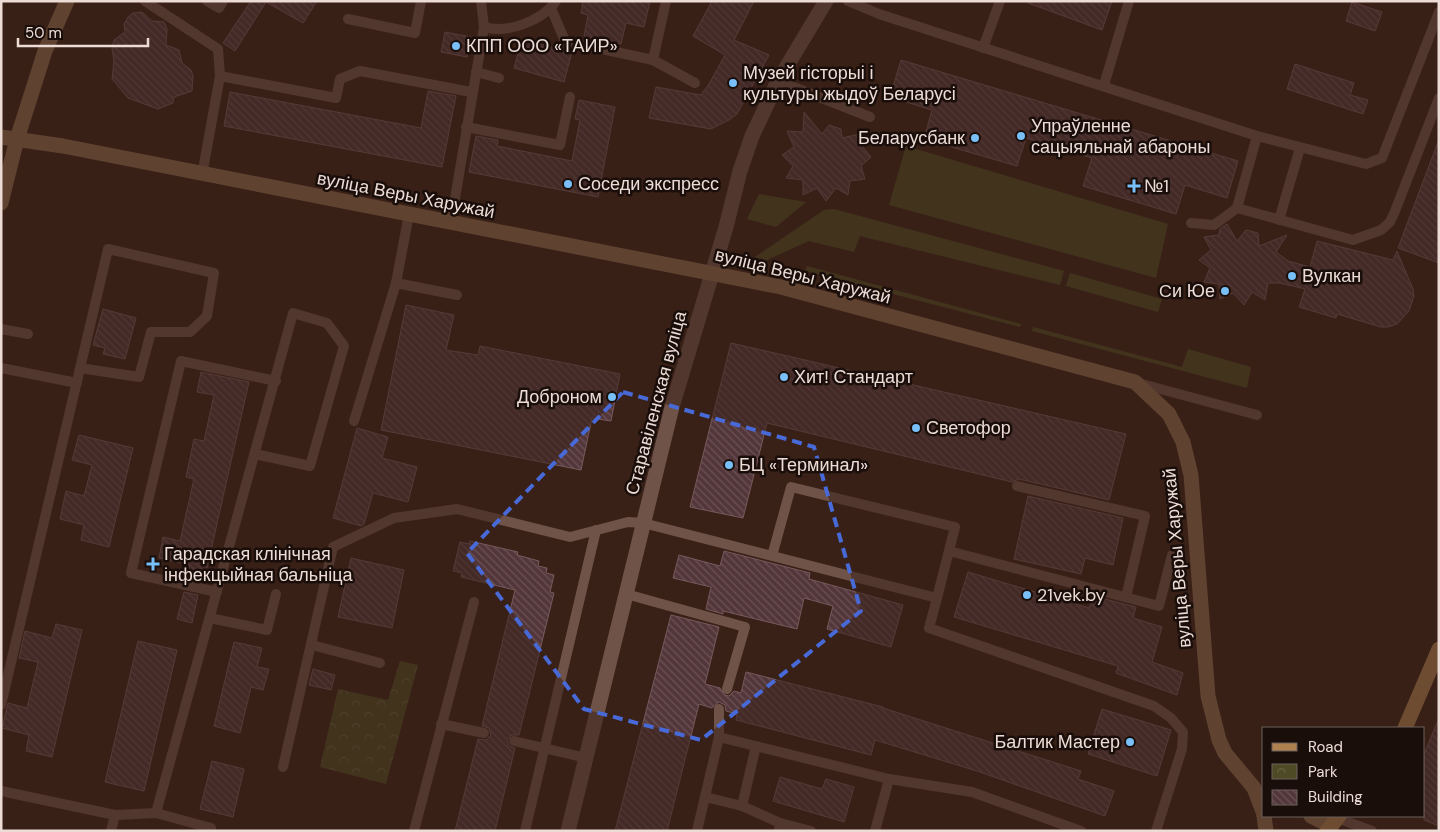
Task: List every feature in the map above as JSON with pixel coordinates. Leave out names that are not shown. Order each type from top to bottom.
[{"type":"main road","points":[[1,203],[17,139],[45,51],[67,1]]},
{"type":"main road","name":"вуліца Веры Харужай","points":[[1,137],[63,146],[202,175],[781,287],[1134,382],[1169,414],[1183,442],[1191,475],[1208,696],[1219,740],[1225,753],[1259,791],[1262,805]]},
{"type":"main road","points":[[1405,727],[1439,649]]},
{"type":"main road","name":"вуліца Веры Харужай","points":[[1264,817],[1266,831]]},
{"type":"main road","points":[[1315,817],[1334,822]]},
{"type":"street","name":"Старавіленская вуліца","points":[[568,831],[672,407],[740,171],[752,136],[778,82],[826,1]]},
{"type":"lane","points":[[145,1],[218,49],[220,76],[202,175]]},
{"type":"lane","points":[[207,1],[219,8],[223,1]]},
{"type":"lane","points":[[348,19],[415,34],[421,1]]},
{"type":"lane","points":[[451,222],[484,28],[481,1]]},
{"type":"lane","points":[[653,60],[666,1]]},
{"type":"lane","points":[[848,1],[879,14],[1104,85],[1257,136],[1366,164],[1382,158],[1439,12]]},
{"type":"lane","points":[[983,48],[1000,1]]},
{"type":"lane","points":[[1104,85],[1129,1]]},
{"type":"lane","points":[[484,28],[494,30],[514,29],[554,5],[565,41],[653,60],[695,83]]},
{"type":"lane","points":[[220,76],[336,98],[340,79],[360,71],[472,92]]},
{"type":"lane","points":[[476,72],[499,78]]},
{"type":"lane","points":[[778,82],[870,117]]},
{"type":"lane","points":[[466,127],[560,145],[570,97]]},
{"type":"lane","points":[[1237,208],[1353,240],[1382,230],[1390,222],[1395,211],[1439,98]]},
{"type":"lane","points":[[1191,223],[1214,225],[1237,208],[1257,136]]},
{"type":"lane","points":[[1279,220],[1300,148]]},
{"type":"lane","points":[[354,421],[396,283],[409,214]]},
{"type":"lane","points":[[1,705],[77,383],[80,368],[108,249],[214,273],[207,316],[190,332],[151,332],[139,377],[80,368]]},
{"type":"lane","points":[[396,283],[457,295]]},
{"type":"lane","points":[[156,813],[256,454],[293,313],[327,323],[344,346],[310,466],[256,454]]},
{"type":"lane","points":[[1,329],[28,334]]},
{"type":"lane","points":[[217,592],[131,573],[181,361],[276,381]]},
{"type":"lane","points":[[1,368],[77,383]]},
{"type":"lane","points":[[1134,382],[1257,415]]},
{"type":"lane","points":[[1017,486],[1145,516],[1126,597]]},
{"type":"lane","points":[[772,556],[791,487],[955,527],[929,628],[1154,706],[1171,718],[1183,732],[1182,749],[1156,831]]},
{"type":"lane","points":[[283,767],[333,547],[394,518],[457,509],[570,537],[628,522],[643,523],[937,598]]},
{"type":"lane","points":[[525,831],[596,530]]},
{"type":"lane","points":[[949,551],[1159,606],[1172,554]]},
{"type":"lane","points":[[210,618],[267,630],[276,594]]},
{"type":"lane","points":[[626,594],[745,627],[727,689]]},
{"type":"lane","points":[[414,831],[474,602]]},
{"type":"lane","points":[[312,645],[380,663]]},
{"type":"lane","points":[[697,831],[719,737],[719,709]]},
{"type":"lane","points":[[441,724],[484,733]]},
{"type":"lane","points":[[719,737],[889,780],[972,792],[1081,831]]},
{"type":"lane","points":[[514,741],[586,758]]},
{"type":"lane","points":[[742,806],[756,746]]},
{"type":"lane","points":[[876,831],[889,780]]},
{"type":"lane","points":[[1,791],[115,815],[156,813],[210,828],[210,831]]},
{"type":"lane","points":[[705,797],[742,806],[779,827],[811,831]]},
{"type":"lane","points":[[111,831],[115,815]]},
{"type":"lane","points":[[1334,822],[1372,831]]},
{"type":"highlighted area","points":[[623,392],[814,447],[861,611],[701,740],[584,709],[467,553]]},
{"type":"green space","points":[[906,146],[1168,224],[1156,278],[889,205]]},
{"type":"green space","points":[[759,194],[806,202],[776,227],[747,219]]},
{"type":"green space","points":[[834,209],[1064,271],[1060,285],[860,236],[854,252],[809,241],[767,260],[755,257],[824,210]]},
{"type":"green space","points":[[807,266],[1021,324],[1020,327],[805,271]]},
{"type":"green space","points":[[1070,273],[1162,299],[1158,312],[1066,286]]},
{"type":"green space","points":[[1033,327],[1182,367],[1188,349],[1251,367],[1247,388],[1032,331]]},
{"type":"green space","points":[[400,661],[418,665],[386,784],[320,767],[338,689],[388,700]]},
{"type":"building","points":[[251,1],[317,1],[303,23],[266,2],[235,51],[223,43]]},
{"type":"building","points":[[583,1],[650,1],[644,27],[626,23],[621,44],[584,36],[588,15],[581,13]]},
{"type":"building","points":[[712,1],[754,1],[734,40],[769,55],[737,114],[729,120],[711,129],[649,118],[656,87],[701,95],[725,55],[693,36]]},
{"type":"building","points":[[1028,1],[1112,1],[1102,30],[1028,3]]},
{"type":"building","points":[[1352,2],[1382,12],[1375,31],[1346,21]]},
{"type":"building","points":[[142,12],[152,21],[164,22],[167,29],[166,45],[179,50],[182,63],[191,70],[193,76],[192,91],[174,97],[173,103],[158,109],[128,98],[112,79],[114,61],[112,48],[114,40],[125,32],[124,24],[128,17],[133,13]]},
{"type":"building","name":"КПП ООО «ТАИР»","points":[[445,32],[471,37],[467,57],[441,52]]},
{"type":"building","points":[[522,40],[572,52],[564,82],[514,68]]},
{"type":"building","points":[[901,60],[1238,161],[1227,198],[1185,185],[1176,214],[1083,186],[1092,158],[1026,138],[1017,166],[924,139],[932,110],[890,97]]},
{"type":"building","points":[[1295,64],[1354,83],[1350,95],[1368,100],[1363,114],[1287,89]]},
{"type":"building","points":[[428,91],[456,96],[442,167],[224,126],[230,92],[421,128]]},
{"type":"building","points":[[579,100],[615,107],[598,197],[469,172],[476,136],[498,140],[497,146],[572,161],[580,120],[575,119]]},
{"type":"building","points":[[804,112],[822,134],[829,125],[841,129],[842,138],[869,132],[861,145],[871,157],[861,166],[865,179],[850,181],[848,195],[836,188],[826,201],[817,188],[803,195],[803,180],[786,178],[793,166],[782,155],[794,147],[787,131],[803,132]]},
{"type":"building","points":[[1439,142],[1439,263],[1398,248]]},
{"type":"building","points":[[1227,224],[1237,241],[1246,230],[1258,233],[1259,246],[1287,235],[1276,252],[1288,261],[1310,267],[1317,241],[1393,260],[1397,251],[1413,289],[1414,296],[1409,311],[1397,324],[1388,327],[1381,327],[1337,314],[1336,318],[1299,307],[1305,289],[1280,283],[1268,283],[1265,300],[1252,292],[1244,305],[1233,293],[1220,299],[1219,284],[1204,282],[1210,268],[1199,260],[1211,250],[1204,237],[1219,235],[1220,229]]},
{"type":"building","points":[[406,305],[454,315],[446,350],[478,355],[480,346],[620,374],[611,421],[592,418],[581,470],[381,430]]},
{"type":"building","points":[[103,309],[136,318],[125,359],[103,354],[105,348],[93,345]]},
{"type":"building","points":[[731,343],[1126,434],[1109,500],[1019,479],[1012,482],[767,423],[743,518],[690,507]]},
{"type":"building","points":[[201,372],[249,382],[207,568],[205,568],[202,582],[187,578],[190,565],[159,558],[163,537],[180,541],[194,479],[186,477],[194,439],[204,441],[214,395],[197,392]]},
{"type":"building","points":[[357,428],[388,437],[382,458],[417,467],[408,502],[373,493],[364,524],[361,526],[333,518]]},
{"type":"building","points":[[79,435],[133,448],[109,547],[81,540],[84,525],[60,519],[66,491],[84,496],[92,465],[72,460]]},
{"type":"building","points":[[1028,496],[1123,518],[1113,565],[1085,558],[1081,574],[1014,559]]},
{"type":"building","points":[[470,541],[518,552],[517,555],[539,561],[538,566],[547,568],[546,573],[554,575],[550,592],[554,593],[519,735],[512,735],[507,740],[509,746],[515,748],[495,831],[455,831],[478,739],[486,740],[491,735],[489,728],[482,726],[515,590],[461,577],[462,573],[453,571],[460,542],[469,544]]},
{"type":"building","points":[[724,551],[810,573],[809,579],[903,605],[891,647],[827,629],[833,606],[804,598],[797,629],[723,611],[723,614],[706,609],[711,587],[673,578],[679,555],[720,566]]},
{"type":"building","points":[[351,558],[404,570],[392,628],[338,617]]},
{"type":"building","points":[[968,572],[1089,608],[1093,596],[1136,607],[1133,618],[1162,627],[1152,662],[1183,673],[1177,695],[1116,673],[1118,666],[954,617]]},
{"type":"building","points":[[184,592],[198,595],[192,623],[177,619]]},
{"type":"building","points":[[671,615],[719,627],[705,684],[720,688],[725,695],[729,696],[734,691],[741,693],[746,672],[883,707],[1081,771],[1078,779],[1114,791],[1105,816],[977,771],[875,740],[871,755],[736,720],[737,714],[726,711],[725,705],[719,702],[712,708],[699,704],[667,831],[615,831]]},
{"type":"building","points":[[56,624],[82,630],[52,757],[26,751],[29,735],[2,728],[8,703],[27,708],[38,662],[19,658],[25,631],[52,638]]},
{"type":"building","points":[[138,641],[177,650],[144,791],[105,782]]},
{"type":"building","points":[[234,642],[262,648],[257,667],[269,669],[263,690],[251,687],[240,733],[214,726]]},
{"type":"building","points":[[313,669],[335,675],[331,690],[309,685]]},
{"type":"building","name":"Балтик Мастер","points":[[1102,709],[1171,730],[1157,776],[1088,754]]},
{"type":"building","points":[[1439,718],[1439,826],[1424,820],[1425,752]]},
{"type":"building","points":[[212,761],[244,769],[233,817],[200,809]]},
{"type":"building","points":[[780,777],[822,789],[826,779],[854,787],[844,822],[773,801]]},
{"type":"place","name":"КПП ООО «ТАИР»","points":[[456,46]]},
{"type":"place","name":"Музей гісторыі і культуры жыдоў Беларусі","points":[[733,83]]},
{"type":"place","name":"Упраўленне сацыяльнай абароны","points":[[1021,136]]},
{"type":"place","name":"Беларусбанк","points":[[975,138]]},
{"type":"place","name":"Соседи экспресс","points":[[568,184]]},
{"type":"place","name":"№1","points":[[1134,186]]},
{"type":"place","name":"Вулкан","points":[[1292,276]]},
{"type":"place","name":"Cи Юе","points":[[1225,291]]},
{"type":"place","name":"Хит! Стандарт","points":[[784,377]]},
{"type":"place","name":"Доброном","points":[[612,397]]},
{"type":"place","name":"Светофор","points":[[916,428]]},
{"type":"place","name":"БЦ «Терминал»","points":[[729,465]]},
{"type":"place","name":"Гарадская клінічная інфекцыйная бальніца","points":[[153,564]]},
{"type":"place","name":"21vek.by","points":[[1027,595]]},
{"type":"place","name":"Балтик Мастер","points":[[1130,742]]}]
